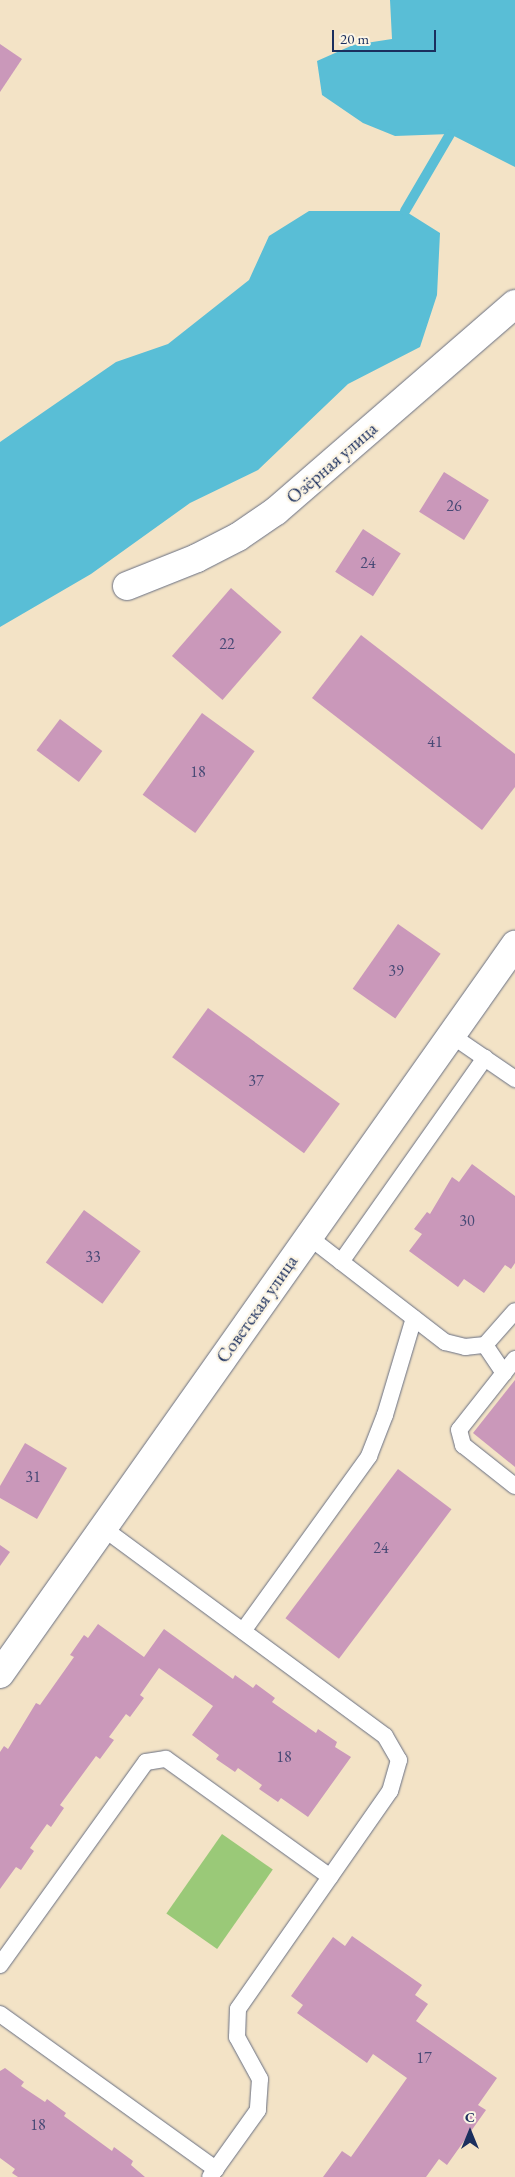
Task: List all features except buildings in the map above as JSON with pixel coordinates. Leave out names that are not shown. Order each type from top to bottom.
[{"type":"street","name":"Озёрная улица","points":[[127,586],[197,558],[238,537],[276,511],[515,304]]},
{"type":"street","name":"Советская улица","points":[[0,1674],[515,945]]},
{"type":"lane","points":[[451,1035],[515,1079]]},
{"type":"lane","points":[[341,1262],[485,1058]]},
{"type":"lane","points":[[309,1237],[445,1342],[465,1347],[485,1345],[515,1311]]},
{"type":"lane","points":[[243,1631],[369,1456],[385,1415],[414,1318]]},
{"type":"lane","points":[[485,1345],[504,1373]]},
{"type":"lane","points":[[515,1359],[459,1430],[463,1445],[515,1486]]},
{"type":"lane","points":[[0,2014],[213,2173],[258,2110],[260,2079],[237,2037],[238,2009],[390,1791],[400,1760],[385,1736],[103,1528]]},
{"type":"lane","points":[[0,1965],[146,1762],[166,1759],[330,1877]]},
{"type":"green space","points":[[222,1834],[273,1870],[217,1949],[166,1913]]},
{"type":"water","points":[[390,0],[515,0],[515,167],[450,134],[395,136],[363,123],[322,95],[317,61],[353,45],[392,39]]},
{"type":"water","points":[[309,211],[405,211],[440,233],[437,295],[420,347],[348,384],[258,470],[190,503],[91,574],[0,627],[0,442],[116,362],[168,344],[249,280],[269,236]]},
{"type":"waterway","points":[[405,211],[450,134]]}]
